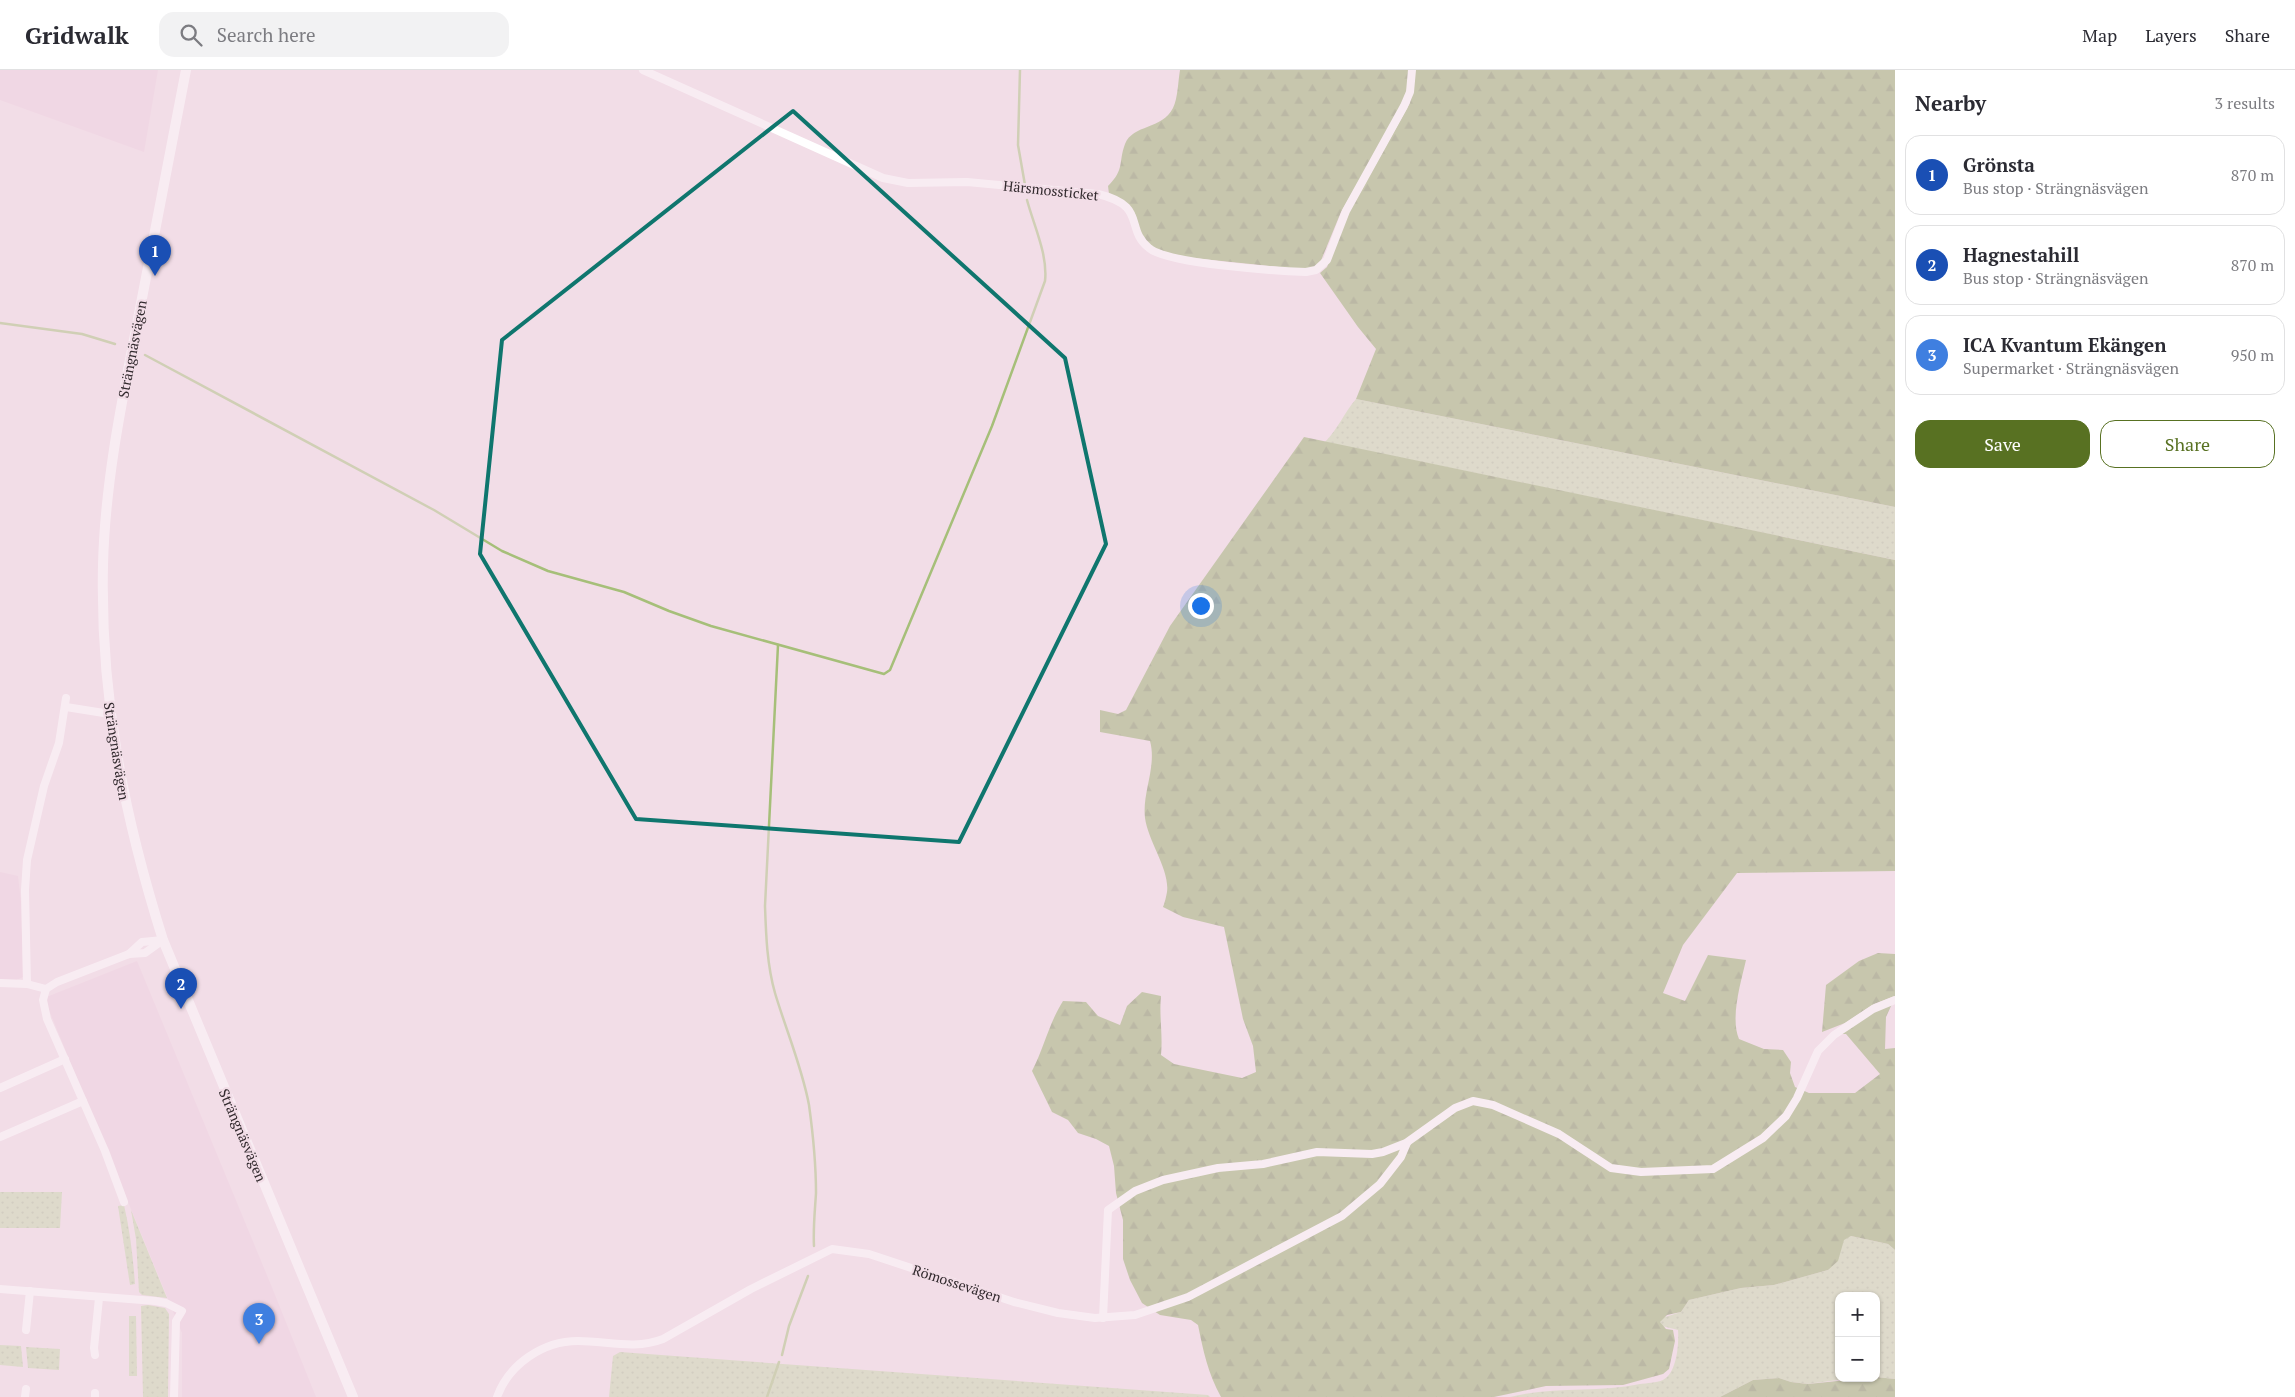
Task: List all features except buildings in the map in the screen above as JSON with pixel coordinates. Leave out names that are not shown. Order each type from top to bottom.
[{"type":"main road","name":"Strängnäsvägen","points":[[186,70],[111,468],[103,563],[110,714],[121,784],[138,857],[163,940],[353,1397]]},
{"type":"street","name":"Härsmossticket","points":[[643,70],[884,178],[908,183],[967,182],[1098,194],[1113,198],[1132,212],[1142,241],[1147,247],[1162,256],[1183,260],[1306,272],[1316,270],[1327,260],[1346,210],[1404,106],[1410,92],[1412,70]]},
{"type":"street","points":[[27,984],[25,890],[27,860],[34,825],[59,743],[66,703],[110,714]]},
{"type":"street","points":[[0,983],[27,984],[46,988],[129,954],[142,942],[163,940]]},
{"type":"street","points":[[46,988],[43,1000],[44,1011],[105,1150],[124,1202]]},
{"type":"street","points":[[1103,1318],[1108,1210],[1136,1191],[1163,1180],[1218,1168],[1263,1164],[1317,1152],[1372,1154],[1407,1143],[1455,1108],[1466,1103],[1482,1102],[1559,1134],[1611,1168],[1641,1172],[1712,1169],[1763,1138],[1786,1116],[1797,1098],[1818,1052],[1834,1035],[1873,1009],[1895,1000]]},
{"type":"street","points":[[0,1088],[65,1059]]},
{"type":"street","points":[[0,1137],[83,1101]]},
{"type":"street","name":"Römossevägen","points":[[497,1397],[508,1377],[521,1362],[548,1346],[578,1341],[618,1345],[650,1344],[751,1289],[832,1249],[869,1254],[1036,1308],[1058,1313],[1103,1318],[1135,1315],[1188,1298],[1342,1216],[1380,1184],[1401,1157],[1407,1143]]},
{"type":"street","points":[[0,1289],[166,1303],[182,1311],[176,1321],[174,1397]]},
{"type":"street","points":[[26,1330],[30,1291]]},
{"type":"street","points":[[95,1355],[99,1298]]},
{"type":"highlighted area","points":[[793,111],[1065,358],[1106,544],[959,842],[636,819],[480,554],[502,340]]},
{"type":"shaded area","points":[[0,70],[158,70],[144,152],[0,100]]},
{"type":"shaded area","points":[[0,872],[18,876],[21,902],[23,977],[14,981],[0,979]]},
{"type":"shaded area","points":[[137,961],[316,1397],[182,1397],[182,1333],[44,998]]},
{"type":"green space","points":[[1180,70],[1410,70],[1405,101],[1341,212],[1317,267],[1307,270],[1164,255],[1143,240],[1132,209],[1109,194],[1108,186],[1117,175],[1125,144],[1129,138],[1134,133],[1162,120],[1173,108]]},
{"type":"green space","points":[[1414,70],[1895,70],[1895,507],[1356,399],[1376,349],[1320,273],[1327,267],[1348,214],[1410,103]]},
{"type":"green space","points":[[1356,399],[1895,507],[1895,560],[1325,442]]},
{"type":"green space","points":[[1304,437],[1895,560],[1895,871],[1737,873],[1683,945],[1663,993],[1685,1001],[1708,955],[1746,960],[1736,1011],[1739,1039],[1764,1049],[1783,1050],[1791,1062],[1790,1073],[1795,1087],[1809,1093],[1855,1093],[1880,1074],[1846,1034],[1841,1034],[1876,1009],[1892,1004],[1886,1017],[1885,1049],[1895,1048],[1895,1250],[1888,1244],[1851,1236],[1844,1240],[1838,1261],[1828,1270],[1774,1285],[1741,1288],[1689,1300],[1681,1312],[1667,1315],[1660,1322],[1666,1329],[1673,1330],[1675,1341],[1669,1369],[1663,1374],[1623,1385],[1546,1386],[1494,1397],[1221,1397],[1209,1371],[1198,1325],[1191,1320],[1160,1315],[1142,1303],[1130,1280],[1123,1259],[1123,1220],[1116,1193],[1114,1166],[1109,1146],[1078,1133],[1068,1120],[1052,1112],[1032,1071],[1063,1001],[1086,1002],[1098,1016],[1120,1025],[1127,1006],[1142,992],[1161,996],[1161,1055],[1174,1064],[1242,1078],[1256,1072],[1253,1046],[1243,1019],[1224,927],[1183,917],[1163,907],[1167,883],[1145,818],[1152,760],[1150,741],[1100,732],[1100,710],[1118,714],[1126,710],[1170,626]]},
{"type":"green space","points":[[1878,953],[1895,954],[1895,996],[1874,1004],[1845,1023],[1822,1032],[1826,985],[1859,961]]},
{"type":"green space","points":[[0,1192],[62,1192],[60,1228],[0,1228]]},
{"type":"green space","points":[[124,1205],[131,1244],[135,1284],[130,1285],[118,1206]]},
{"type":"green space","points":[[131,1210],[167,1298],[142,1295],[139,1292],[136,1239]]},
{"type":"green space","points":[[1851,1236],[1888,1244],[1895,1250],[1895,1379],[1880,1377],[1880,1292],[1835,1292],[1835,1380],[1808,1384],[1779,1378],[1753,1380],[1720,1397],[1510,1397],[1542,1392],[1624,1387],[1663,1380],[1668,1376],[1674,1365],[1678,1330],[1662,1326],[1660,1322],[1662,1318],[1681,1312],[1689,1300],[1741,1288],[1774,1285],[1828,1270],[1844,1239]]},
{"type":"green space","points":[[148,1305],[165,1308],[169,1314],[168,1397],[143,1397],[141,1306]]},
{"type":"green space","points":[[129,1316],[136,1316],[137,1376],[129,1376]]},
{"type":"green space","points":[[0,1345],[21,1346],[23,1367],[0,1365]]},
{"type":"green space","points":[[26,1347],[60,1349],[59,1370],[28,1368]]},
{"type":"green space","points":[[620,1352],[1208,1395],[1210,1397],[609,1397],[613,1356]]},
{"type":"green space","points":[[1880,1377],[1895,1379],[1895,1397],[1720,1397],[1753,1380],[1779,1378],[1808,1384],[1835,1381],[1880,1382]]},
{"type":"waterway","points":[[1020,70],[1018,145],[1025,185]]},
{"type":"waterway","points":[[145,355],[434,510],[502,551],[548,571],[624,592],[711,626],[884,674],[890,670],[992,426],[1045,281],[1040,240],[1027,200]]},
{"type":"waterway","points":[[0,323],[82,334],[115,344]]},
{"type":"waterway","points":[[778,645],[765,906],[766,939],[775,993],[798,1063],[809,1105],[816,1182],[814,1246]]},
{"type":"waterway","points":[[782,1355],[789,1326],[808,1276]]},
{"type":"waterway","points":[[767,1397],[779,1362]]},
{"type":"place","name":"Grönsta","points":[[155,276]]},
{"type":"place","name":"Hagnestahill","points":[[181,1009]]},
{"type":"place","name":"ICA Kvantum Ekängen","points":[[259,1344]]}]
